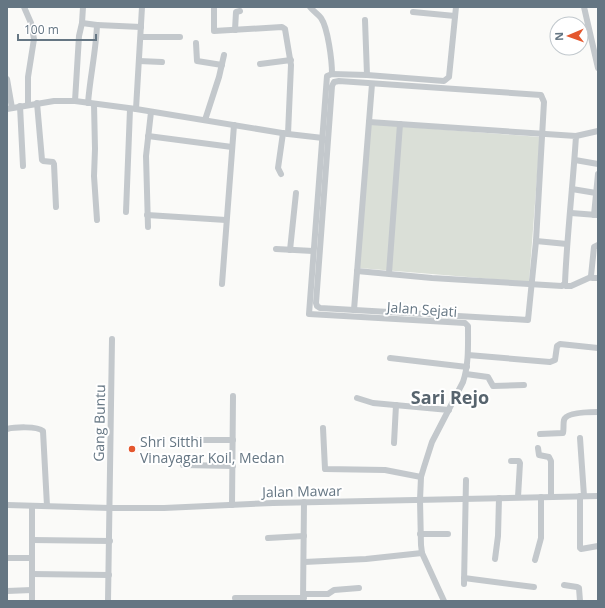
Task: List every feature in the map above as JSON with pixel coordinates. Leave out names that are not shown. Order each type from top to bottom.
[{"type":"street","points":[[24,7],[31,23],[34,39],[28,77],[28,105]]},
{"type":"street","points":[[75,101],[82,7]]},
{"type":"street","points":[[126,212],[133,109],[141,37],[142,7]]},
{"type":"street","points":[[214,7],[214,31],[284,27],[285,29],[290,60],[285,133],[278,168],[281,174]]},
{"type":"street","points":[[310,7],[321,17],[324,24],[330,51],[332,74]]},
{"type":"street","points":[[276,249],[313,251],[326,77],[332,74],[447,80],[449,77],[456,7]]},
{"type":"street","points":[[584,7],[598,68]]},
{"type":"street","points":[[234,30],[236,12],[240,11]]},
{"type":"street","points":[[413,12],[455,16]]},
{"type":"street","points":[[364,20],[367,75]]},
{"type":"street","points":[[82,22],[97,25],[141,27]]},
{"type":"street","points":[[97,25],[96,50],[91,74],[97,220]]},
{"type":"street","points":[[141,37],[180,37]]},
{"type":"street","points":[[196,43],[197,61],[222,65]]},
{"type":"street","points":[[205,120],[220,77],[224,54]]},
{"type":"street","points":[[260,64],[290,60]]},
{"type":"street","points":[[139,61],[162,62]]},
{"type":"street","points":[[7,79],[9,109],[37,103],[75,101],[322,138]]},
{"type":"street","points":[[339,81],[541,95],[544,102],[543,133],[536,240],[529,319],[527,321],[320,308],[316,304],[334,82],[339,81]]},
{"type":"street","points":[[354,310],[372,84]]},
{"type":"street","points":[[37,103],[42,160],[53,162],[54,164],[56,207]]},
{"type":"street","points":[[20,106],[23,166]]},
{"type":"street","points":[[148,227],[146,156],[151,112]]},
{"type":"street","points":[[368,122],[576,136],[598,131]]},
{"type":"street","points":[[389,274],[400,124]]},
{"type":"street","points":[[222,284],[234,125]]},
{"type":"street","points":[[148,136],[232,147]]},
{"type":"street","points":[[564,285],[566,244],[571,213],[576,136]]},
{"type":"street","points":[[574,160],[598,164]]},
{"type":"street","points":[[571,213],[596,215],[598,174]]},
{"type":"street","points":[[572,189],[596,193]]},
{"type":"street","points":[[290,250],[296,193]]},
{"type":"street","points":[[147,215],[226,220]]},
{"type":"street","points":[[536,240],[566,244]]},
{"type":"street","points":[[591,277],[594,248],[598,245]]},
{"type":"street","name":"Jalan Sejati","points":[[313,251],[309,314],[465,323],[468,326],[468,356],[466,374],[432,442],[422,477],[420,500],[420,534],[422,553],[443,601]]},
{"type":"street","points":[[357,271],[562,286],[571,286],[591,277],[598,278]]},
{"type":"street","name":"Gang Buntu","points":[[108,601],[112,339]]},
{"type":"street","points":[[468,356],[550,362],[555,360],[557,346],[560,344],[598,348]]},
{"type":"street","points":[[390,358],[467,367]]},
{"type":"street","points":[[466,374],[488,378],[493,386],[524,386]]},
{"type":"street","points":[[232,396],[232,505]]},
{"type":"street","points":[[357,398],[373,403],[449,410]]},
{"type":"street","points":[[394,443],[396,405]]},
{"type":"street","points":[[540,434],[563,433],[564,419],[566,416],[577,413],[598,412]]},
{"type":"street","points":[[7,429],[23,426],[40,429],[43,431],[47,506]]},
{"type":"street","points":[[323,428],[325,469],[385,470],[422,477]]},
{"type":"street","points":[[580,438],[582,496],[580,548],[598,546]]},
{"type":"street","points":[[181,440],[233,440]]},
{"type":"street","points":[[538,448],[539,455],[549,458],[551,461],[551,497]]},
{"type":"street","points":[[511,461],[519,461],[520,463],[518,497]]},
{"type":"street","points":[[183,465],[233,466]]},
{"type":"street","points":[[466,480],[464,581],[534,587]]},
{"type":"street","points":[[535,560],[541,538],[541,496]]},
{"type":"street","name":"Jalan Mawar","points":[[7,505],[164,508],[304,502],[598,496]]},
{"type":"street","points":[[495,559],[498,536],[499,498]]},
{"type":"street","points":[[304,502],[304,598]]},
{"type":"street","points":[[32,506],[32,601]]},
{"type":"street","points":[[420,534],[448,534]]},
{"type":"street","points":[[268,538],[304,536]]},
{"type":"street","points":[[32,540],[110,541]]},
{"type":"street","points":[[304,562],[422,553]]},
{"type":"street","points":[[7,558],[32,558]]},
{"type":"street","points":[[32,574],[109,575]]},
{"type":"street","points":[[564,584],[579,588],[580,601]]},
{"type":"street","points":[[235,598],[304,598],[328,594],[334,590],[359,588]]},
{"type":"street","points":[[7,591],[32,590]]},
{"type":"shaded area","points":[[370,124],[540,137],[529,282],[359,268]]},
{"type":"place","name":"Shri Sitthi Vinayagar Koil, Medan","points":[[132,449]]},
{"type":"district","name":"Sari Rejo","points":[[450,397]]}]
